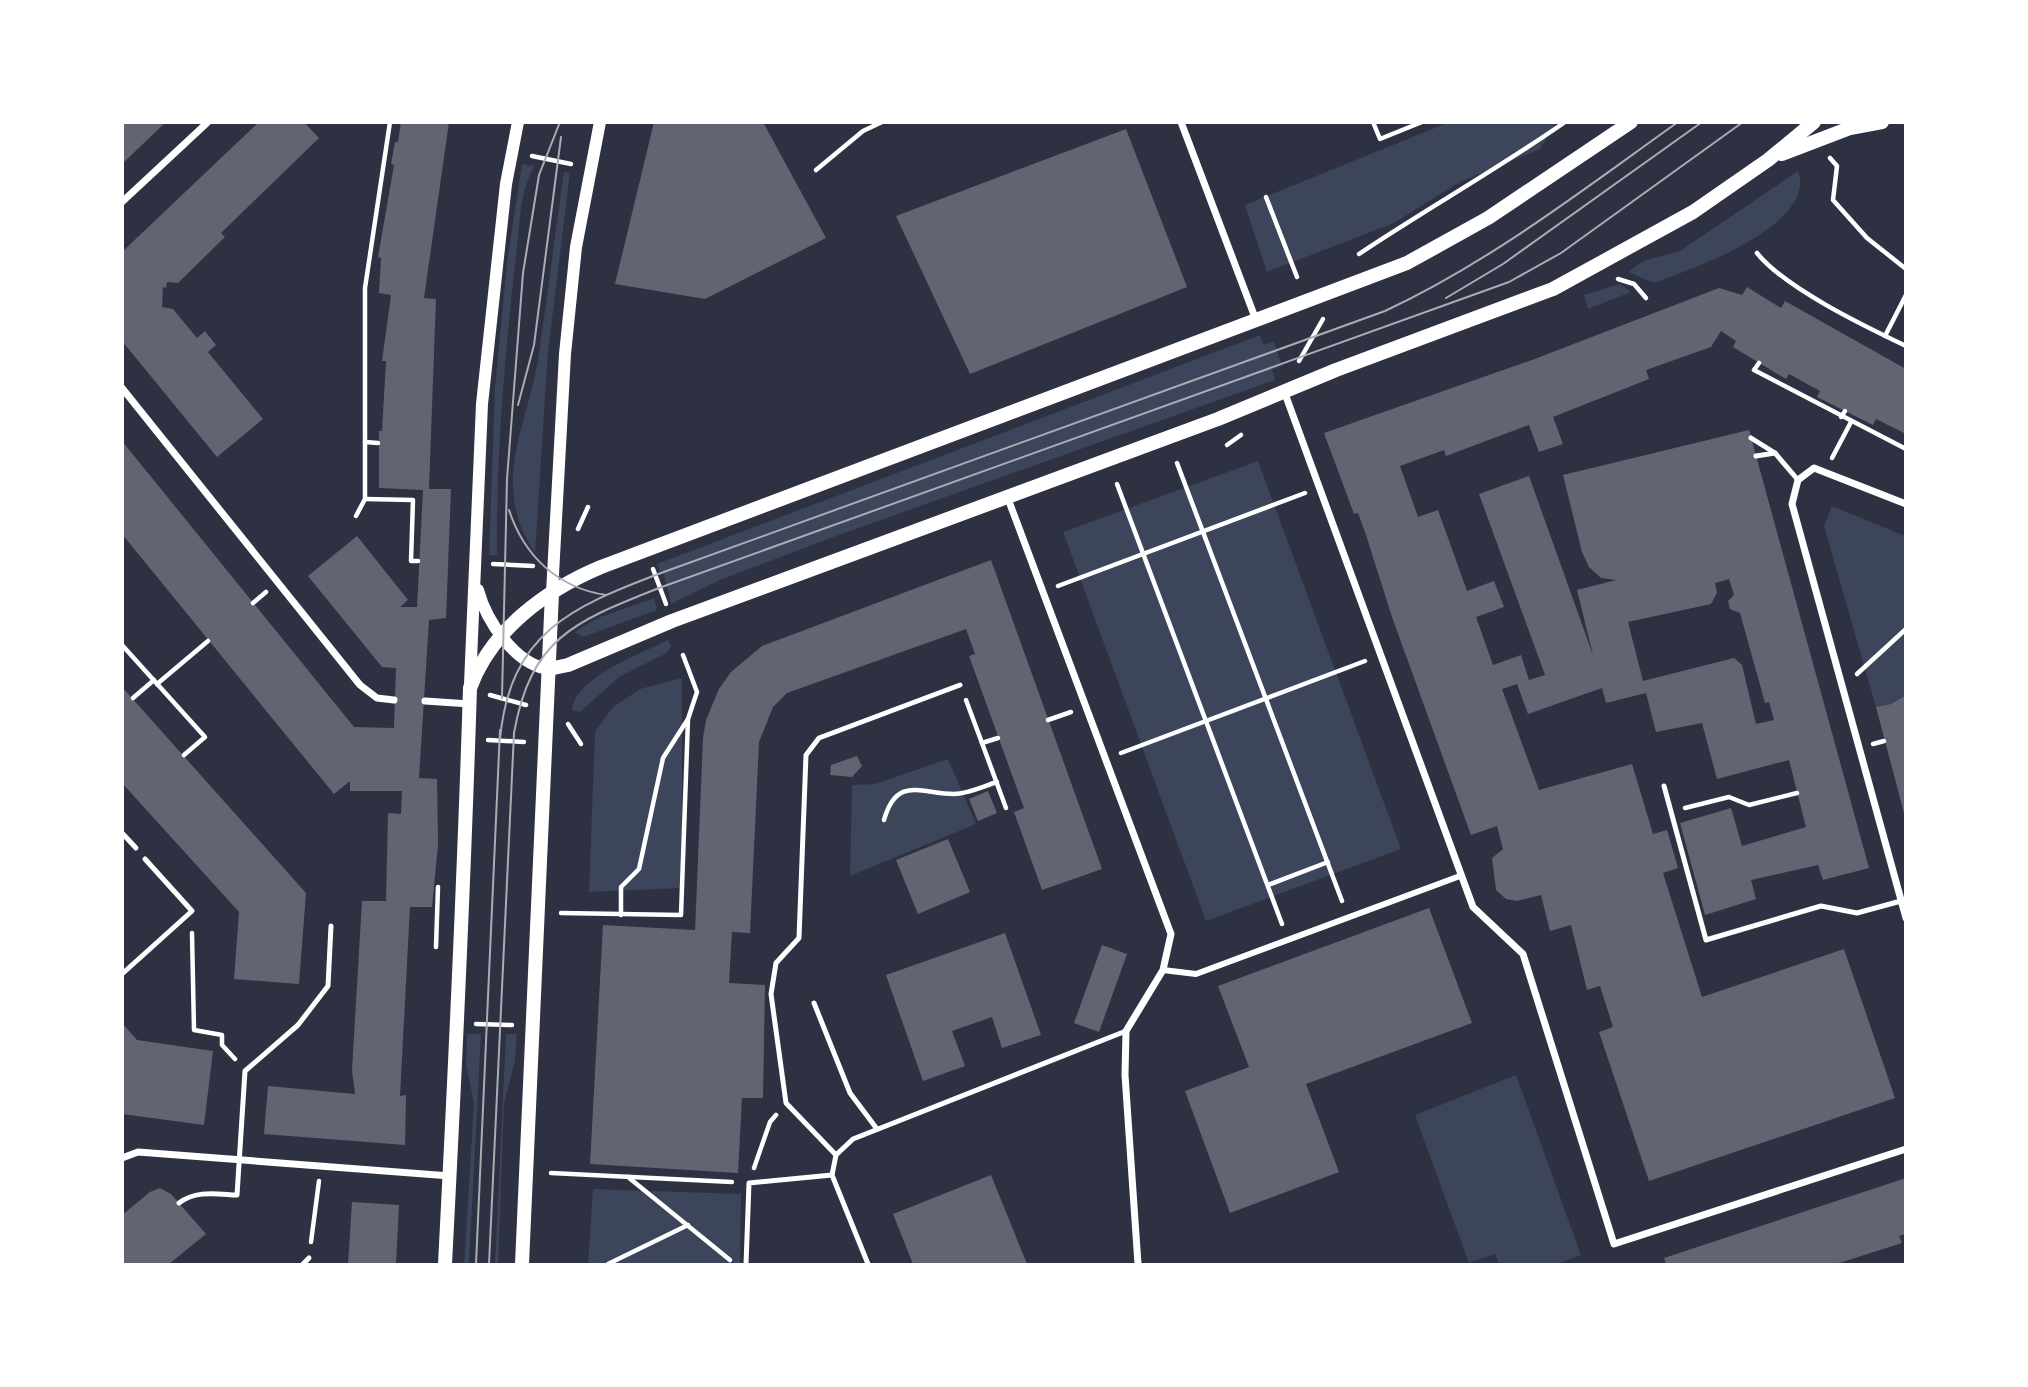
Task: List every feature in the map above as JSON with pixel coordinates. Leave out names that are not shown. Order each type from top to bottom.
[{"type":"main road","points":[[444,1265],[455,1109],[454,1045],[470,694],[484,658],[502,635],[552,593],[601,567],[1368,279],[1427,253],[1488,218],[1631,122]]},
{"type":"main road","points":[[549,669],[568,665],[625,639],[1007,495],[1218,419],[1571,281],[1666,229],[1768,160],[1814,122]]},
{"type":"main road","points":[[1768,160],[1850,128],[1882,122]]},
{"type":"main road","points":[[522,1265],[552,593]]},
{"type":"street","points":[[122,202],[208,122]]},
{"type":"street","points":[[425,701],[470,694],[482,404],[512,152],[518,122]]},
{"type":"street","points":[[552,593],[565,354],[576,247],[600,122]]},
{"type":"street","points":[[1181,122],[1256,320]]},
{"type":"street","points":[[122,388],[359,685],[377,698],[394,700]]},
{"type":"street","points":[[1284,391],[1473,907],[1523,954],[1614,1244],[1906,1149]]},
{"type":"street","points":[[1906,504],[1814,468],[1798,480],[1792,504],[1906,918]]},
{"type":"street","points":[[1007,495],[1171,934],[1163,970],[1126,1031],[1125,1075],[1138,1265]]},
{"type":"street","points":[[475,572],[483,605],[502,635],[529,661],[549,669]]},
{"type":"street","points":[[1163,970],[1196,974],[1460,876]]},
{"type":"street","points":[[122,1158],[138,1152],[450,1176]]},
{"type":"lane","points":[[1751,438],[1774,453],[1798,480]]},
{"type":"lane","points":[[1756,456],[1774,453]]},
{"type":"lane","points":[[836,1154],[786,1103],[771,994],[776,963],[799,938],[806,754],[819,738],[960,685]]},
{"type":"lane","points":[[1664,786],[1706,940],[1821,906],[1857,913],[1901,901]]},
{"type":"lane","points":[[122,833],[136,848]]},
{"type":"lane","points":[[122,974],[192,911],[145,859]]},
{"type":"lane","points":[[179,1203],[188,1196],[205,1193],[237,1195],[245,1071],[298,1025],[328,986],[331,926]]},
{"type":"lane","points":[[814,1003],[850,1093],[877,1129]]},
{"type":"lane","points":[[868,1265],[832,1175],[836,1154],[853,1139],[1126,1031]]},
{"type":"lane","points":[[747,1265],[749,1183],[832,1175]]},
{"type":"lane","points":[[303,1265],[309,1258]]},
{"type":"path","points":[[356,516],[365,499],[365,288],[390,122]]},
{"type":"path","points":[[816,170],[863,131],[882,122]]},
{"type":"path","points":[[1373,122],[1380,139],[1422,122]]},
{"type":"path","points":[[1359,254],[1490,174],[1565,122]]},
{"type":"path","points":[[512,152],[591,168]]},
{"type":"path","points":[[1826,152],[1837,166],[1833,200],[1867,238],[1906,269]]},
{"type":"path","points":[[1266,197],[1297,278]]},
{"type":"path","points":[[1757,253],[1767,265],[1811,294],[1906,346]]},
{"type":"path","points":[[1885,336],[1906,296]]},
{"type":"path","points":[[1294,368],[1323,318]]},
{"type":"path","points":[[1759,363],[1754,370],[1906,449]]},
{"type":"path","points":[[1841,417],[1845,411]]},
{"type":"path","points":[[1841,441],[1852,422]]},
{"type":"path","points":[[365,442],[379,443]]},
{"type":"path","points":[[1177,463],[1349,918]]},
{"type":"path","points":[[1117,484],[1289,941]]},
{"type":"path","points":[[1044,591],[1319,487]]},
{"type":"path","points":[[365,499],[413,500],[411,561],[418,561]]},
{"type":"path","points":[[576,532],[588,507]]},
{"type":"path","points":[[490,564],[537,566]]},
{"type":"path","points":[[652,568],[667,608]]},
{"type":"path","points":[[1842,688],[1906,629]]},
{"type":"path","points":[[133,698],[208,641]]},
{"type":"path","points":[[122,645],[205,737],[184,755]]},
{"type":"path","points":[[621,915],[621,887],[639,869],[663,758],[688,719],[697,692],[684,655]]},
{"type":"path","points":[[1105,759],[1379,656]]},
{"type":"path","points":[[960,685],[1006,808]]},
{"type":"path","points":[[470,694],[506,699],[565,721],[580,744]]},
{"type":"path","points":[[561,913],[681,915],[688,719]]},
{"type":"path","points":[[982,743],[998,738]]},
{"type":"path","points":[[487,740],[526,742]]},
{"type":"path","points":[[884,820],[889,805],[900,794],[915,788],[956,794],[997,782]]},
{"type":"path","points":[[1671,812],[1729,797],[1749,805],[1797,793]]},
{"type":"path","points":[[1268,885],[1328,862]]},
{"type":"path","points":[[192,911],[194,1030],[222,1034],[222,1045]]},
{"type":"path","points":[[474,1024],[512,1026]]},
{"type":"path","points":[[551,1173],[749,1183],[770,1122],[786,1103]]},
{"type":"path","points":[[309,1258],[320,1166]]},
{"type":"path","points":[[628,1177],[736,1265]]},
{"type":"path","points":[[608,1265],[688,1225]]},
{"type":"shaded area","points":[[1447,123],[1555,123],[1540,149],[1458,183],[1394,223],[1267,272],[1245,205]]},
{"type":"shaded area","points":[[522,164],[535,166],[523,197],[520,221],[502,405],[497,555],[489,555],[495,387],[507,262]]},
{"type":"shaded area","points":[[1798,171],[1799,191],[1789,209],[1748,242],[1722,256],[1654,283],[1628,272],[1643,261],[1680,251]]},
{"type":"shaded area","points":[[564,172],[570,173],[548,352],[535,553],[521,527],[514,502],[513,478],[516,453],[539,353]]},
{"type":"shaded area","points":[[1620,284],[1631,292],[1588,309],[1584,295]]},
{"type":"shaded area","points":[[1260,335],[1263,345],[1274,342],[1282,366],[1272,370],[1275,380],[836,536],[720,580],[671,604],[663,571],[660,572],[657,564]]},
{"type":"shaded area","points":[[1258,461],[1401,849],[1206,921],[1063,532]]},
{"type":"shaded area","points":[[1832,506],[1905,536],[1905,695],[1891,704],[1876,707],[1824,526]]},
{"type":"shaded area","points":[[654,598],[657,609],[654,611],[583,637],[574,632],[600,617]]},
{"type":"shaded area","points":[[668,640],[671,646],[667,653],[619,677],[580,712],[572,710],[576,698],[597,677]]},
{"type":"shaded area","points":[[682,678],[682,888],[589,892],[595,732],[612,708],[640,689]]},
{"type":"shaded area","points":[[948,759],[976,824],[850,876],[852,785],[875,784]]},
{"type":"shaded area","points":[[467,1034],[481,1034],[469,1264],[464,1264],[474,1104],[466,1063]]},
{"type":"shaded area","points":[[506,1034],[517,1034],[515,1061],[504,1103],[498,1264],[495,1264]]},
{"type":"shaded area","points":[[1516,1075],[1581,1255],[1557,1264],[1499,1264],[1495,1254],[1469,1263],[1415,1115]]},
{"type":"shaded area","points":[[593,1189],[741,1194],[740,1264],[588,1264]]},
{"type":"building","points":[[122,122],[166,122],[122,164]]},
{"type":"building","points":[[259,122],[304,122],[319,138],[221,233],[225,237],[178,283],[167,282],[166,288],[163,287],[162,307],[173,309],[197,338],[205,331],[216,345],[208,352],[263,419],[217,457],[122,341],[122,252]]},
{"type":"building","points":[[401,122],[449,122],[424,298],[436,299],[429,489],[451,489],[446,618],[429,620],[419,778],[437,779],[438,844],[432,907],[410,907],[400,1096],[406,1095],[405,1145],[264,1134],[268,1086],[355,1094],[352,1070],[362,901],[386,901],[388,813],[401,814],[402,791],[350,791],[350,781],[334,794],[122,534],[122,441],[354,727],[394,728],[396,668],[382,667],[308,576],[357,536],[408,600],[400,607],[417,607],[423,490],[379,488],[379,431],[382,431],[386,361],[382,361],[391,295],[379,293],[381,258],[378,257],[394,165],[391,164]]},
{"type":"building","points":[[654,122],[763,122],[826,238],[705,299],[615,284]]},
{"type":"building","points":[[1126,129],[1187,287],[970,374],[896,216]]},
{"type":"building","points":[[1747,287],[1781,308],[1785,301],[1906,369],[1906,434],[1876,419],[1873,425],[1817,397],[1820,391],[1789,374],[1786,379],[1733,347],[1736,341],[1721,331],[1711,347],[1646,370],[1649,379],[1553,417],[1563,444],[1539,452],[1529,425],[1446,456],[1444,450],[1400,466],[1418,517],[1438,510],[1467,591],[1494,581],[1504,607],[1476,617],[1493,665],[1521,655],[1529,680],[1545,675],[1479,494],[1529,476],[1593,655],[1577,590],[1616,580],[1601,578],[1589,567],[1582,552],[1563,475],[1749,430],[1869,868],[1823,880],[1818,865],[1751,880],[1756,899],[1705,915],[1680,823],[1731,808],[1742,846],[1806,827],[1789,760],[1717,779],[1702,723],[1656,732],[1646,693],[1606,703],[1602,688],[1528,714],[1517,684],[1502,689],[1539,790],[1632,764],[1653,834],[1667,830],[1678,868],[1663,873],[1702,997],[1844,949],[1895,1098],[1649,1181],[1599,1032],[1613,1027],[1600,986],[1587,990],[1571,925],[1550,931],[1541,895],[1517,901],[1506,899],[1496,890],[1492,858],[1503,849],[1497,826],[1471,835],[1392,617],[1358,513],[1354,514],[1324,433],[1532,360],[1719,288],[1742,295]],"holes":[[[1729,579],[1734,595],[1728,601],[1730,609],[1740,613],[1765,703],[1769,702],[1774,720],[1756,724],[1742,665],[1734,658],[1643,681],[1628,622],[1711,604],[1717,593],[1715,583]]]},
{"type":"building","points":[[991,560],[1102,869],[1042,890],[1014,812],[1024,808],[969,656],[975,654],[966,629],[787,693],[773,707],[759,742],[750,933],[732,932],[729,983],[765,985],[763,1098],[742,1098],[738,1173],[590,1164],[603,925],[695,930],[703,738],[706,720],[719,689],[731,672],[762,646]]},
{"type":"building","points":[[122,687],[306,893],[299,984],[234,979],[239,912],[122,783]]},
{"type":"building","points":[[1906,695],[1905,817],[1876,707],[1891,704]]},
{"type":"building","points":[[857,756],[862,766],[852,777],[830,775],[831,765]]},
{"type":"building","points":[[988,791],[997,813],[978,821],[969,799]]},
{"type":"building","points":[[948,839],[970,892],[918,914],[896,860]]},
{"type":"building","points":[[1429,908],[1472,1023],[1306,1084],[1339,1172],[1230,1213],[1185,1091],[1249,1067],[1218,986]]},
{"type":"building","points":[[1005,933],[1041,1035],[1002,1048],[992,1017],[952,1031],[965,1066],[923,1081],[886,975]]},
{"type":"building","points":[[1102,945],[1127,954],[1099,1032],[1074,1023]]},
{"type":"building","points":[[122,1023],[137,1040],[213,1051],[204,1125],[122,1114]]},
{"type":"building","points":[[991,1175],[1027,1264],[913,1264],[893,1214]]},
{"type":"building","points":[[1906,1178],[1906,1234],[1899,1236],[1902,1243],[1836,1264],[1666,1264],[1664,1258]]},
{"type":"building","points":[[160,1188],[171,1194],[206,1234],[169,1264],[122,1264],[122,1215],[150,1192]]},
{"type":"building","points":[[352,1202],[399,1205],[396,1264],[348,1264]]},
{"type":"tram line","points":[[502,698],[507,479],[523,273],[539,175],[560,122]]},
{"type":"tram line","points":[[500,739],[506,703],[517,673],[532,649],[551,629],[599,598],[661,573],[1385,311],[1424,292],[1499,247],[1678,122]]},
{"type":"tram line","points":[[1446,298],[1503,264],[1702,122]]},
{"type":"tram line","points":[[489,1264],[514,733],[532,674],[545,654],[562,637],[604,611],[659,588],[1509,282],[1561,253],[1743,122]]},
{"type":"tram line","points":[[518,405],[534,345],[561,137]]},
{"type":"tram line","points":[[509,510],[524,542],[545,567],[573,585],[606,595]]},
{"type":"tram line","points":[[476,1264],[500,730]]}]
